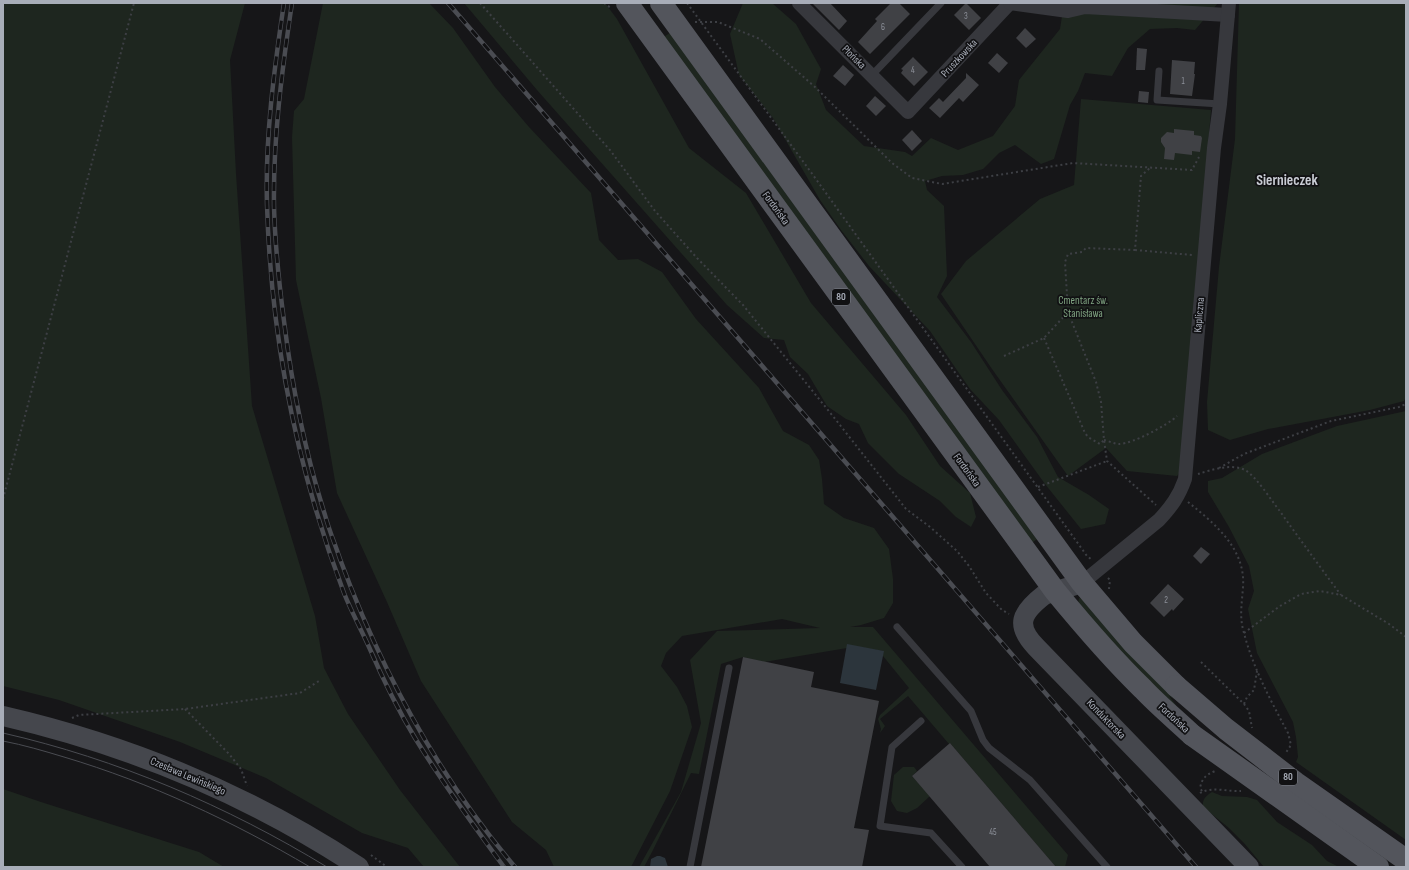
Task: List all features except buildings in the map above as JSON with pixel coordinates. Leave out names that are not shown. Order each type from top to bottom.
[{"type":"main road","name":"80","points":[[660,3],[1082,583],[1133,643],[1176,686],[1226,729],[1296,783],[1406,860]]},
{"type":"main road","name":"Fordońska","points":[[633,11],[1055,591],[1092,635],[1143,689],[1192,734],[1378,867]]},
{"type":"street","points":[[633,11],[660,3]]},
{"type":"street","name":"Płońska","points":[[799,3],[908,112]]},
{"type":"street","points":[[1010,3],[1068,11],[1085,7],[1228,9]]},
{"type":"street","name":"Pruszkowska","points":[[908,112],[1010,3]]},
{"type":"street","name":"Kapliczna","points":[[1082,583],[1165,513],[1179,495],[1185,479],[1198,255],[1220,104],[1228,9]]},
{"type":"street","points":[[1023,620],[1026,613],[1044,595],[1082,583]]},
{"type":"street","name":"Konduktorska","points":[[1023,620],[1023,628],[1029,640],[1249,867]]},
{"type":"street","name":"Czesława Lewińskiego","points":[[3,716],[114,747],[159,764],[243,800],[303,832],[359,867]]},
{"type":"lane","points":[[872,75],[941,3]]},
{"type":"lane","points":[[1159,71],[1157,100],[1220,104]]},
{"type":"lane","points":[[897,628],[971,711],[983,740],[989,748],[1030,780],[1107,867]]},
{"type":"lane","points":[[690,867],[729,668]]},
{"type":"lane","points":[[921,721],[892,747],[880,826],[931,833],[962,867]]},
{"type":"path","points":[[3,499],[134,3]]},
{"type":"path","points":[[480,3],[610,150],[655,211],[697,258],[743,305],[906,509],[930,527],[957,551],[969,566],[986,593],[997,605],[1007,613],[1023,620]]},
{"type":"path","points":[[686,3],[813,175],[1087,556],[1101,567],[1110,580]]},
{"type":"path","points":[[694,22],[718,22],[760,39],[816,87],[892,163],[912,178],[942,184],[1073,163],[1192,170],[1202,152],[1202,160]]},
{"type":"path","points":[[1135,250],[1141,176],[1151,167]]},
{"type":"path","points":[[1165,513],[1107,461],[1101,402],[1096,382],[1068,312],[1065,262],[1068,254],[1082,252],[1086,248],[1198,255]]},
{"type":"path","points":[[1191,262],[1198,255]]},
{"type":"path","points":[[1004,356],[1044,338],[1068,312]]},
{"type":"path","points":[[1044,338],[1085,433],[1088,437],[1100,444],[1104,440]]},
{"type":"path","points":[[1216,469],[1244,454],[1331,421],[1399,407],[1406,404]]},
{"type":"path","points":[[1104,440],[1118,444],[1130,442],[1166,423],[1175,417],[1178,412]]},
{"type":"path","points":[[1038,487],[1107,461]]},
{"type":"path","points":[[1185,479],[1216,469],[1230,467],[1246,470],[1258,483],[1341,594],[1389,624],[1406,637]]},
{"type":"path","points":[[1179,495],[1214,524],[1233,546],[1241,561],[1244,587],[1241,620],[1257,670],[1288,733],[1291,745],[1284,756]]},
{"type":"path","points":[[1244,633],[1280,606],[1301,594],[1320,591],[1341,594]]},
{"type":"path","points":[[1244,704],[1247,697],[1254,690],[1257,670]]},
{"type":"path","points":[[68,733],[72,718],[79,715],[186,709],[300,693],[319,681]]},
{"type":"path","points":[[186,709],[241,769],[247,786],[243,800]]},
{"type":"path","points":[[1189,805],[1202,791],[1234,791],[1247,789]]},
{"type":"green space","points":[[3,3],[245,3],[230,60],[236,174],[252,406],[315,616],[324,668],[348,714],[400,790],[460,867],[424,867],[408,848],[362,833],[266,778],[180,742],[59,700],[3,686]]},
{"type":"green space","points":[[323,3],[429,3],[453,28],[495,87],[529,127],[591,193],[599,240],[618,260],[638,259],[662,272],[696,319],[759,388],[783,431],[809,445],[819,460],[824,504],[844,518],[874,528],[889,549],[893,579],[893,603],[884,618],[850,627],[873,627],[1068,855],[1065,867],[1056,867],[908,696],[880,719],[885,726],[880,733],[881,729],[878,719],[880,715],[909,688],[883,656],[883,651],[847,645],[847,648],[764,662],[743,657],[721,664],[699,774],[691,773],[644,867],[639,867],[681,792],[701,723],[690,660],[717,631],[820,628],[782,619],[682,636],[666,653],[661,666],[677,687],[687,706],[692,727],[670,791],[631,867],[554,867],[546,850],[512,822],[421,681],[337,493],[321,398],[296,280],[292,137],[294,111],[304,99]]},
{"type":"green space","points":[[464,3],[605,3],[617,19],[689,148],[746,193],[811,303],[906,415],[940,466],[970,493],[976,517],[971,527],[956,517],[940,501],[899,474],[868,443],[859,424],[846,419],[827,406],[808,374],[790,357],[784,340],[764,338],[727,305],[537,90]]},
{"type":"green space","points":[[743,3],[772,3],[796,24],[821,69],[816,84],[826,110],[864,146],[905,152],[912,156],[931,138],[958,150],[993,136],[1015,106],[1019,80],[1060,29],[1064,3],[1218,3],[1195,30],[1177,28],[1150,29],[1128,48],[1112,76],[1085,73],[1078,91],[1070,105],[1054,159],[1041,164],[1015,145],[999,153],[983,169],[963,175],[942,176],[925,181],[927,190],[944,206],[947,276],[937,297],[971,342],[1002,390],[1037,437],[1058,477],[1089,495],[1109,509],[1105,524],[1081,529],[1045,484],[999,420],[970,389],[930,331],[869,266],[820,200],[773,118],[739,75],[730,34]]},
{"type":"green space","points":[[1239,3],[1406,3],[1406,397],[1404,401],[1370,410],[1268,429],[1230,440],[1208,430],[1207,402],[1219,267],[1235,139]]},
{"type":"green space","points":[[673,31],[1040,537],[1029,545],[662,38]]},
{"type":"green space","name":"Cmentarz św. Stanisława","points":[[1081,99],[1211,110],[1181,471],[1177,476],[1127,471],[1106,448],[1068,476],[941,294],[966,261],[1040,199],[1074,185]]},
{"type":"green space","points":[[1406,411],[1406,840],[1296,762],[1298,757],[1293,722],[1257,653],[1248,609],[1254,591],[1249,566],[1229,527],[1208,492],[1208,481],[1222,478],[1262,454],[1337,426]]},
{"type":"green space","points":[[1079,598],[1084,599],[1189,708],[1169,696],[1185,717],[1166,701],[1078,605]]},
{"type":"green space","points":[[903,767],[914,767],[917,771],[912,776],[930,796],[917,808],[907,813],[897,811],[891,801],[894,775]]},
{"type":"green space","points":[[3,789],[199,852],[224,867],[3,867]]},
{"type":"green space","points":[[1212,792],[1222,796],[1247,797],[1257,800],[1277,822],[1312,845],[1327,861],[1339,867],[1264,867],[1229,828],[1203,807],[1205,798]]},
{"type":"shaded area","points":[[847,644],[884,651],[876,690],[840,683]]},
{"type":"shaded area","points":[[657,856],[665,858],[668,867],[650,867],[651,859]]},
{"type":"tram line","points":[[3,733],[88,756],[170,787],[250,824],[327,867]]},
{"type":"tram line","points":[[3,741],[41,750],[96,767],[160,791],[251,834],[310,867]]},
{"type":"railway","points":[[284,3],[269,129],[267,155],[267,205],[274,304],[289,402],[300,451],[327,546],[344,593],[385,682],[402,716],[425,754],[504,867]]},
{"type":"railway","points":[[292,3],[277,130],[274,206],[276,249],[287,345],[295,394],[311,467],[340,559],[356,600],[393,681],[437,759],[461,796],[515,867]]},
{"type":"railway","points":[[448,3],[1196,867]]},
{"type":"district","name":"Siernieczek","points":[[1287,180]]}]
